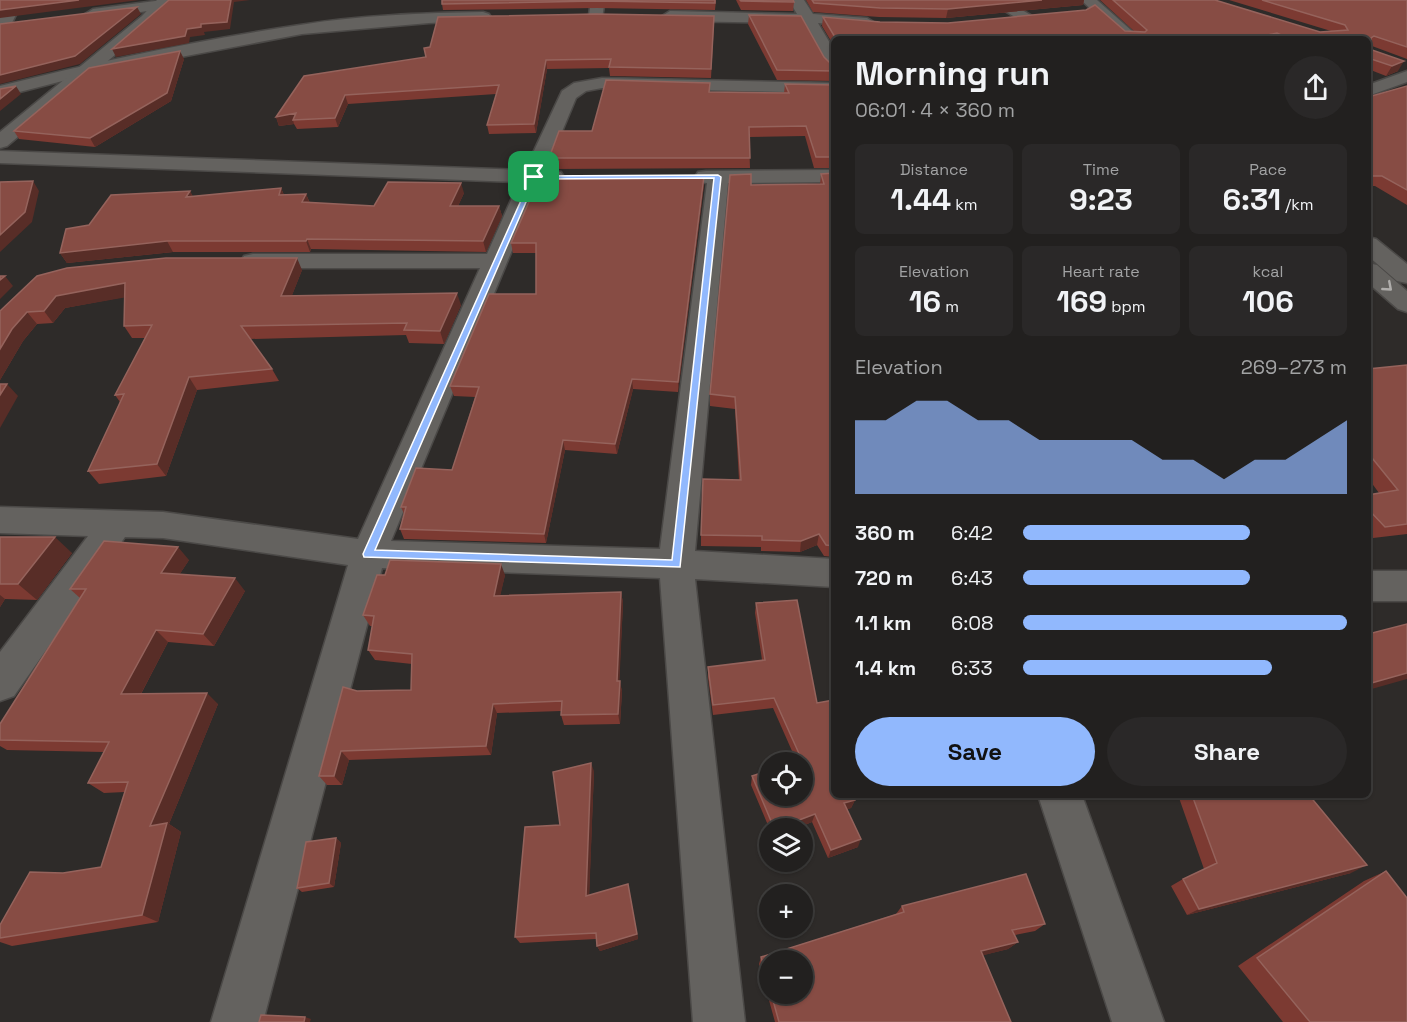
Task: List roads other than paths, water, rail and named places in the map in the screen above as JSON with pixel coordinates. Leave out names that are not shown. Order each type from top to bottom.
[{"type":"street","points":[[1,25],[16,0]]},
{"type":"street","points":[[797,0],[831,60]]},
{"type":"street","points":[[992,20],[1032,16],[993,0]]},
{"type":"street","points":[[1070,0],[1109,36]]},
{"type":"street","points":[[1088,0],[1130,36]]},
{"type":"street","points":[[83,15],[164,3]]},
{"type":"street","points":[[0,142],[164,3]]},
{"type":"street","points":[[656,16],[807,18],[879,24]]},
{"type":"street","points":[[0,92],[85,70],[302,29],[429,18],[501,17]]},
{"type":"street","points":[[1,25],[26,22]]},
{"type":"street","points":[[1371,89],[1404,69]]},
{"type":"street","points":[[237,1022],[368,554],[497,261],[551,177],[568,95],[580,87],[602,83],[831,88]]},
{"type":"street","points":[[0,158],[551,177]]},
{"type":"street","points":[[683,177],[831,176]]},
{"type":"street","points":[[718,177],[676,564],[719,1022]]},
{"type":"street","points":[[1371,247],[1407,277]]},
{"type":"street","points":[[230,261],[497,261]]},
{"type":"street","points":[[1371,273],[1407,304]]},
{"type":"street","points":[[0,520],[164,525],[368,554],[676,564],[831,573]]},
{"type":"street","points":[[0,683],[116,524]]},
{"type":"street","points":[[1371,586],[1407,586]]},
{"type":"street","points":[[1061,798],[1138,1022]]}]
